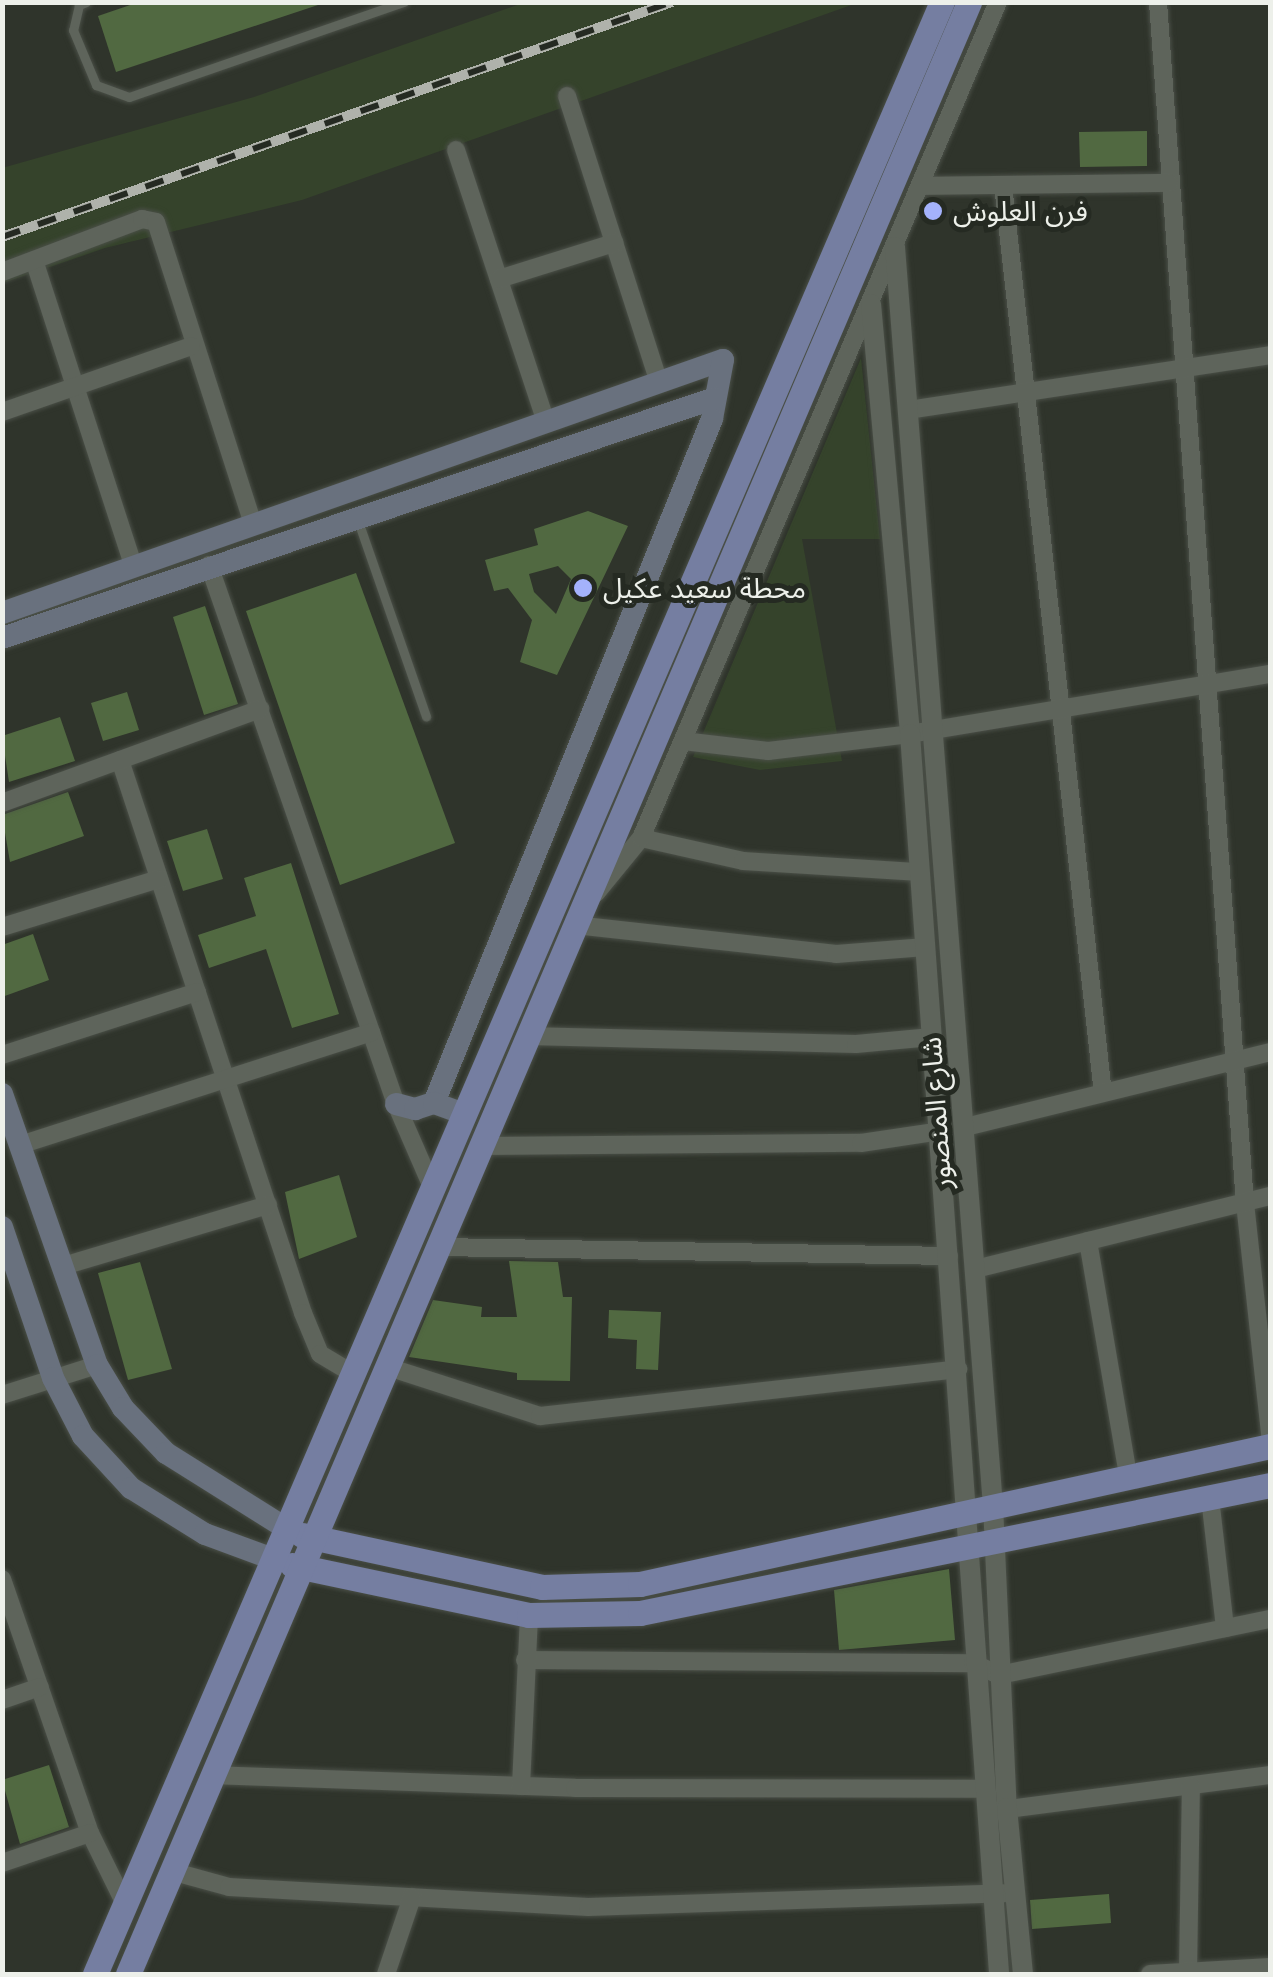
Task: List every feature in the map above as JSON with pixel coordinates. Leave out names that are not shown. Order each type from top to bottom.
[{"type":"main road","points":[[128,1974],[210,1776],[304,1569],[578,918],[597,841],[942,2]]},
{"type":"main road","points":[[95,1974],[465,1114],[597,841],[970,2]]},
{"type":"main road","points":[[3,613],[723,360],[715,398],[434,1103]]},
{"type":"main road","points":[[2,638],[715,398]]},
{"type":"main road","points":[[2,1094],[97,1365],[122,1408],[166,1453],[287,1529],[316,1540],[542,1587],[640,1584],[728,1570],[981,1507],[1270,1446]]},
{"type":"main road","points":[[396,1104],[415,1109],[434,1103],[465,1114]]},
{"type":"main road","points":[[2,1226],[53,1378],[84,1436],[131,1488],[206,1534],[272,1559],[529,1615],[640,1613],[984,1548],[1270,1485]]},
{"type":"street","points":[[578,918],[641,838],[998,2]]},
{"type":"street","points":[[1158,2],[1180,373],[1244,1202],[1270,1436]]},
{"type":"street","points":[[566,96],[659,382]]},
{"type":"street","points":[[456,150],[546,422]]},
{"type":"street","points":[[921,186],[1169,184]]},
{"type":"street","points":[[1003,185],[1103,1093]]},
{"type":"street","points":[[2,272],[150,219],[160,230],[191,346],[253,525]]},
{"type":"street","points":[[499,280],[614,243]]},
{"type":"street","name":"شارع المنصور","points":[[895,247],[976,1269],[984,1548],[999,1674],[1023,1974]]},
{"type":"street","points":[[34,260],[71,387],[134,566]]},
{"type":"street","name":"شارع المنصور","points":[[871,304],[910,734],[958,1369],[981,1507]]},
{"type":"street","points":[[2,412],[191,346]]},
{"type":"street","points":[[908,410],[1180,373],[1270,354]]},
{"type":"street","points":[[209,566],[396,1104],[433,1189]]},
{"type":"street","points":[[683,740],[768,751],[910,734],[1270,674]]},
{"type":"street","points":[[2,802],[260,709]]},
{"type":"street","points":[[120,760],[320,1354],[353,1374]]},
{"type":"street","points":[[641,838],[744,862],[920,872]]},
{"type":"street","points":[[2,927],[160,879]]},
{"type":"street","points":[[578,918],[836,954],[926,947]]},
{"type":"street","points":[[2,1055],[197,992]]},
{"type":"street","points":[[20,1145],[372,1032]]},
{"type":"street","points":[[528,1036],[856,1044],[932,1037]]},
{"type":"street","points":[[482,1146],[861,1143],[965,1126],[1270,1052]]},
{"type":"street","points":[[976,1269],[1270,1196]]},
{"type":"street","points":[[62,1266],[268,1205]]},
{"type":"street","points":[[1088,1241],[1128,1476]]},
{"type":"street","points":[[439,1247],[949,1256]]},
{"type":"street","points":[[2,1394],[97,1365]]},
{"type":"street","points":[[388,1368],[540,1416],[958,1369]]},
{"type":"street","points":[[1210,1498],[1224,1628]]},
{"type":"street","name":"شارع المنصور","points":[[984,1548],[974,1664],[981,1790],[999,1974]]},
{"type":"street","points":[[2,1579],[90,1833],[125,1904]]},
{"type":"street","points":[[521,1786],[529,1615]]},
{"type":"street","points":[[525,1660],[974,1664],[999,1674],[1270,1619]]},
{"type":"street","points":[[2,1700],[40,1688]]},
{"type":"street","points":[[983,1812],[1270,1775]]},
{"type":"street","points":[[210,1776],[521,1786],[981,1790]]},
{"type":"street","points":[[1188,1972],[1192,1786]]},
{"type":"street","points":[[2,1862],[90,1833]]},
{"type":"street","points":[[171,1871],[229,1888],[588,1907],[1015,1893]]},
{"type":"street","points":[[386,1974],[412,1897]]},
{"type":"street","points":[[1150,1974],[1270,1967]]},
{"type":"lane","points":[[86,2],[79,5],[73,30],[96,85],[129,96],[404,2]]},
{"type":"lane","points":[[356,516],[426,716]]},
{"type":"green space","points":[[523,3],[857,3],[302,200],[105,248],[3,283],[2,168],[254,97]]},
{"type":"green space","points":[[861,358],[880,539],[802,539],[842,761],[760,770],[693,757]]},
{"type":"building","points":[[139,2],[318,5],[116,72],[98,16]]},
{"type":"building","points":[[1147,131],[1147,166],[1080,167],[1079,132]]},
{"type":"building","points":[[588,511],[628,526],[557,675],[520,662],[532,620],[508,588],[494,591],[485,560],[538,545],[534,529]],"holes":[[[558,566],[571,579],[556,614],[534,592],[529,574]]]},
{"type":"building","points":[[356,573],[455,843],[340,885],[246,611]]},
{"type":"building","points":[[205,606],[238,704],[204,715],[173,617]]},
{"type":"building","points":[[127,692],[139,730],[103,741],[91,703]]},
{"type":"building","points":[[60,717],[75,761],[9,782],[2,736]]},
{"type":"building","points":[[68,792],[84,836],[10,862],[2,815]]},
{"type":"building","points":[[207,829],[223,879],[183,891],[167,841]]},
{"type":"building","points":[[291,863],[339,1014],[292,1028],[266,949],[209,968],[198,935],[256,916],[244,878]]},
{"type":"building","points":[[33,934],[49,980],[2,997],[2,945]]},
{"type":"building","points":[[339,1175],[357,1237],[299,1259],[285,1192]]},
{"type":"building","points":[[509,1261],[558,1262],[563,1297],[572,1297],[570,1381],[517,1380],[517,1373],[409,1357],[433,1300],[482,1307],[481,1317],[517,1317]]},
{"type":"building","points":[[140,1262],[172,1369],[128,1380],[98,1273]]},
{"type":"building","points":[[609,1310],[661,1312],[658,1370],[636,1369],[637,1340],[608,1338]]},
{"type":"building","points":[[949,1569],[955,1640],[839,1650],[834,1590]]},
{"type":"building","points":[[49,1765],[69,1827],[20,1844],[2,1780]]},
{"type":"building","points":[[1109,1894],[1111,1923],[1032,1929],[1030,1900]]},
{"type":"railway","points":[[2,237],[672,2]]},
{"type":"place","name":"فرن العلوش","points":[[933,211]]},
{"type":"place","name":"محطة سعيد عكيل","points":[[583,588]]}]
